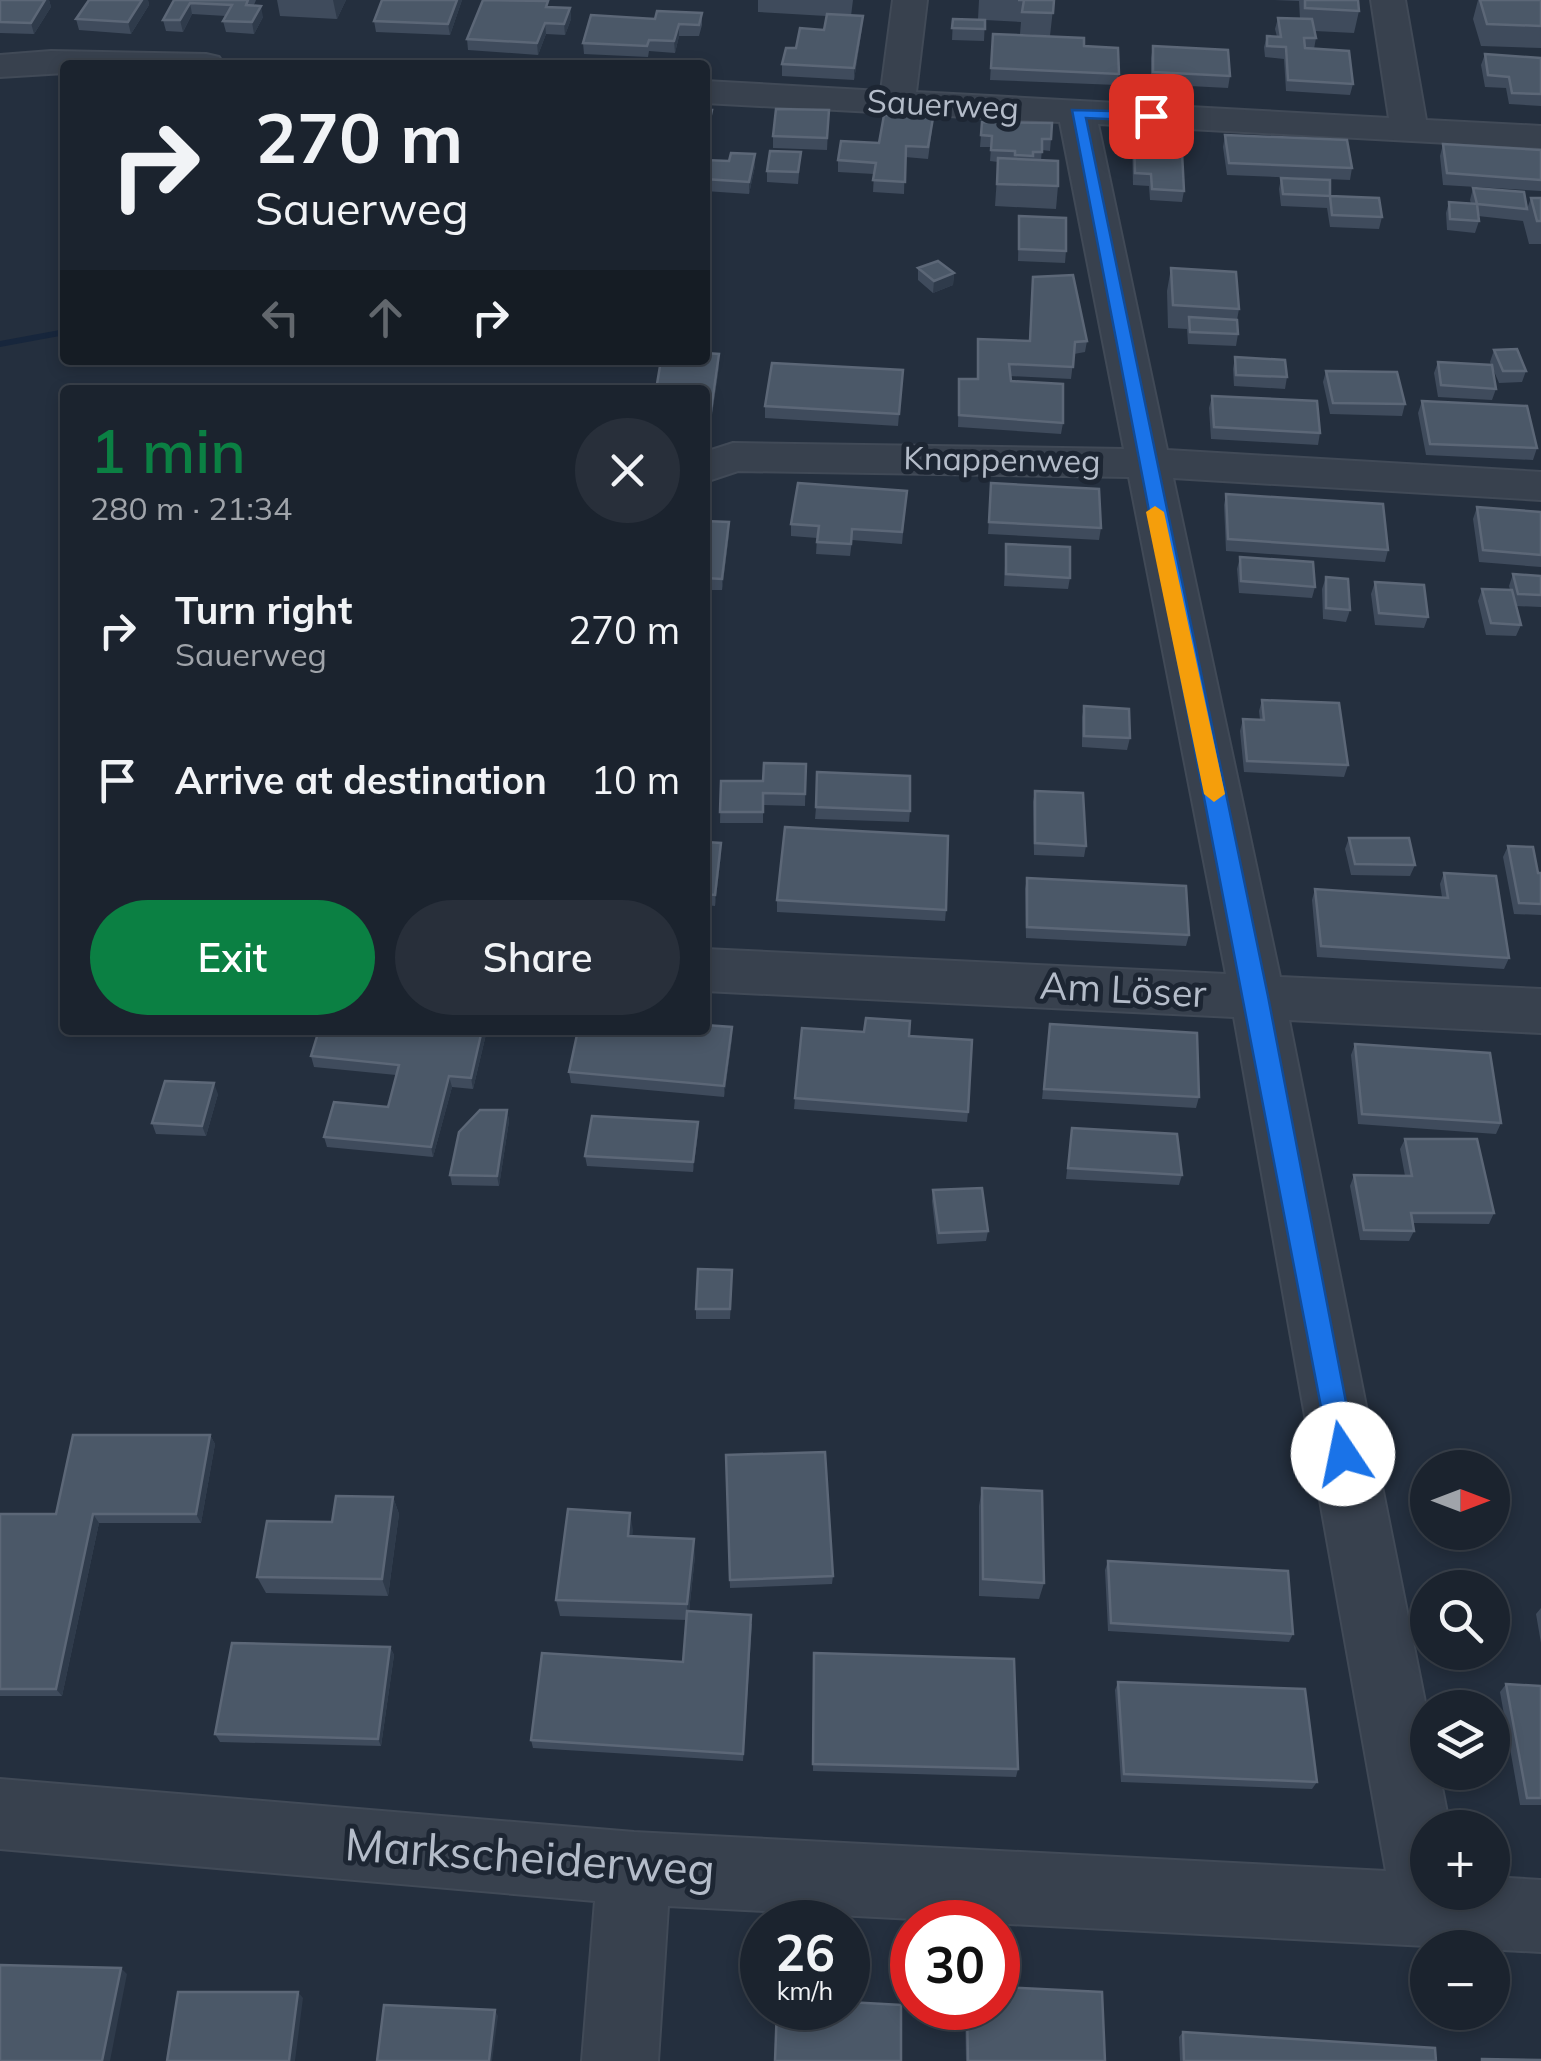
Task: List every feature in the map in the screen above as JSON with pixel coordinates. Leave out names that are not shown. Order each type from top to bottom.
[{"type":"street","points":[[897,103],[910,0]]},
{"type":"street","points":[[1388,0],[1410,129]]},
{"type":"street","points":[[0,66],[60,62]]},
{"type":"street","name":"Sauerweg","points":[[710,92],[1541,136]]},
{"type":"street","points":[[1077,113],[1256,996],[1430,1912]]},
{"type":"street","name":"Knappenweg","points":[[710,466],[732,457],[1145,463],[1541,486]]},
{"type":"street","name":"Am Löser","points":[[710,970],[1541,1011]]},
{"type":"street","name":"Markscheiderweg","points":[[0,1814],[634,1868],[1541,1916]]},
{"type":"street","points":[[620,2061],[634,1868]]},
{"type":"building","points":[[0,0],[45,0],[31,23],[0,22]]},
{"type":"building","points":[[89,0],[142,0],[128,22],[76,19]]},
{"type":"building","points":[[174,0],[248,0],[246,5],[261,6],[252,22],[223,21],[232,5],[190,3],[180,20],[163,20]]},
{"type":"building","points":[[382,0],[457,0],[448,24],[374,21]]},
{"type":"building","points":[[483,0],[548,1],[546,7],[570,8],[564,24],[545,23],[537,43],[467,39]]},
{"type":"building","points":[[1024,0],[1054,0],[1053,13],[1022,12]]},
{"type":"building","points":[[1305,0],[1358,0],[1359,11],[1305,8]]},
{"type":"building","points":[[1480,0],[1541,0],[1541,26],[1487,24]]},
{"type":"building","points":[[657,11],[702,13],[699,25],[679,24],[674,41],[649,40],[647,46],[583,43],[591,15],[655,19]]},
{"type":"building","points":[[827,14],[863,16],[854,68],[782,64],[786,48],[796,48],[800,28],[824,30]]},
{"type":"building","points":[[1278,18],[1312,19],[1316,38],[1304,38],[1305,48],[1349,51],[1353,84],[1288,80],[1286,47],[1267,46],[1267,36],[1281,37]]},
{"type":"building","points":[[953,19],[985,20],[985,29],[952,28]]},
{"type":"building","points":[[993,34],[1084,38],[1084,46],[1118,48],[1119,74],[991,68]]},
{"type":"building","points":[[1153,46],[1228,50],[1230,76],[1153,72]]},
{"type":"building","points":[[1485,54],[1541,58],[1541,94],[1512,93],[1509,77],[1488,75]]},
{"type":"building","points":[[776,109],[829,110],[827,138],[773,136]]},
{"type":"building","points":[[884,115],[933,118],[928,147],[906,146],[905,182],[873,180],[876,163],[838,160],[841,141],[879,143]]},
{"type":"building","points":[[982,122],[1052,123],[1051,139],[1042,139],[1042,152],[1033,152],[1033,156],[991,150],[992,136],[981,135]]},
{"type":"building","points":[[1134,130],[1181,133],[1184,191],[1152,189],[1151,174],[1135,173]]},
{"type":"building","points":[[1225,135],[1347,140],[1352,168],[1229,163]]},
{"type":"building","points":[[1443,144],[1541,150],[1541,180],[1447,173]]},
{"type":"building","points":[[770,151],[801,152],[798,172],[767,171]]},
{"type":"building","points":[[731,153],[755,154],[749,182],[710,179],[710,160],[729,161]]},
{"type":"building","points":[[998,158],[1058,161],[1058,186],[997,184]]},
{"type":"building","points":[[1281,178],[1330,180],[1330,196],[1283,194]]},
{"type":"building","points":[[1473,188],[1524,192],[1527,209],[1477,204]]},
{"type":"building","points":[[1330,196],[1379,198],[1382,217],[1332,215]]},
{"type":"building","points":[[1531,198],[1541,198],[1541,221],[1537,221]]},
{"type":"building","points":[[1449,202],[1477,204],[1479,221],[1450,219]]},
{"type":"building","points":[[1019,216],[1066,218],[1066,251],[1019,249]]},
{"type":"building","points":[[938,261],[954,273],[934,281],[918,268]]},
{"type":"building","points":[[1171,268],[1236,272],[1239,309],[1173,305]]},
{"type":"building","points":[[1073,275],[1087,341],[1075,342],[1073,367],[1009,364],[1011,381],[1063,384],[1063,423],[959,415],[959,379],[978,379],[978,339],[1030,341],[1033,277]]},
{"type":"building","points":[[1189,317],[1237,320],[1238,334],[1190,332]]},
{"type":"building","points":[[1517,349],[1526,371],[1503,371],[1494,350]]},
{"type":"building","points":[[710,353],[719,354],[710,418],[710,385],[657,385],[660,365],[710,365]]},
{"type":"building","points":[[1235,357],[1285,360],[1287,377],[1236,375]]},
{"type":"building","points":[[1438,362],[1492,365],[1496,389],[1441,385]]},
{"type":"building","points":[[772,363],[903,370],[899,414],[765,406]]},
{"type":"building","points":[[1326,371],[1397,372],[1405,404],[1333,403]]},
{"type":"building","points":[[1212,396],[1317,401],[1320,433],[1214,427]]},
{"type":"building","points":[[1422,401],[1527,406],[1537,448],[1430,444]]},
{"type":"building","points":[[798,483],[907,491],[902,532],[852,529],[851,544],[817,542],[819,526],[791,524]]},
{"type":"building","points":[[991,483],[1099,489],[1101,528],[989,522]]},
{"type":"building","points":[[1226,494],[1383,504],[1388,550],[1228,539]]},
{"type":"building","points":[[1477,507],[1541,512],[1541,555],[1483,550]]},
{"type":"building","points":[[710,521],[729,522],[722,579],[710,578]]},
{"type":"building","points":[[1006,544],[1070,547],[1070,578],[1006,574]]},
{"type":"building","points":[[1240,557],[1313,562],[1315,587],[1241,581]]},
{"type":"building","points":[[1513,574],[1541,576],[1541,595],[1518,594]]},
{"type":"building","points":[[1326,577],[1348,579],[1350,610],[1326,608]]},
{"type":"building","points":[[1375,582],[1424,585],[1428,617],[1379,613]]},
{"type":"building","points":[[1482,589],[1512,590],[1521,625],[1491,623]]},
{"type":"building","points":[[1262,700],[1339,703],[1348,765],[1247,761],[1243,719],[1264,720]]},
{"type":"building","points":[[1084,706],[1129,709],[1130,738],[1084,736]]},
{"type":"building","points":[[764,763],[806,764],[805,794],[763,793],[763,812],[720,812],[721,781],[763,781]]},
{"type":"building","points":[[817,772],[910,776],[910,811],[816,807]]},
{"type":"building","points":[[1035,791],[1083,793],[1086,846],[1035,843]]},
{"type":"building","points":[[785,827],[948,836],[946,910],[777,900]]},
{"type":"building","points":[[1349,838],[1409,838],[1415,865],[1355,864]]},
{"type":"building","points":[[710,842],[721,843],[715,895],[710,894]]},
{"type":"building","points":[[1508,846],[1533,847],[1541,873],[1541,904],[1519,903]]},
{"type":"building","points":[[1444,873],[1496,876],[1509,958],[1321,946],[1315,889],[1448,898]]},
{"type":"building","points":[[1027,878],[1186,886],[1189,935],[1027,927]]},
{"type":"building","points":[[866,1018],[910,1021],[909,1036],[972,1040],[968,1112],[795,1098],[802,1028],[864,1032]]},
{"type":"building","points":[[1050,1024],[1197,1033],[1199,1097],[1044,1089]]},
{"type":"building","points":[[710,1025],[732,1027],[724,1086],[569,1072],[577,1035],[710,1035]]},
{"type":"building","points":[[317,1035],[481,1035],[471,1078],[449,1076],[431,1147],[324,1137],[334,1102],[388,1107],[399,1065],[311,1056]]},
{"type":"building","points":[[1355,1044],[1490,1053],[1501,1123],[1362,1114]]},
{"type":"building","points":[[165,1081],[214,1083],[202,1126],[152,1123]]},
{"type":"building","points":[[480,1110],[507,1110],[497,1176],[450,1175],[459,1132]]},
{"type":"building","points":[[592,1116],[698,1122],[693,1162],[585,1156]]},
{"type":"building","points":[[1072,1128],[1177,1134],[1182,1175],[1068,1168]]},
{"type":"building","points":[[1405,1139],[1477,1139],[1494,1213],[1411,1213],[1414,1231],[1364,1230],[1354,1175],[1412,1176]]},
{"type":"building","points":[[982,1188],[988,1231],[939,1233],[933,1190]]},
{"type":"building","points":[[698,1269],[732,1270],[730,1309],[696,1309]]},
{"type":"building","points":[[73,1435],[210,1435],[196,1514],[93,1514],[56,1689],[0,1689],[0,1514],[56,1514]]},
{"type":"building","points":[[825,1452],[833,1576],[730,1580],[726,1455]]},
{"type":"building","points":[[982,1488],[1042,1491],[1044,1583],[983,1579]]},
{"type":"building","points":[[336,1496],[393,1497],[382,1579],[257,1577],[267,1521],[332,1522]]},
{"type":"building","points":[[568,1509],[630,1513],[628,1536],[694,1539],[687,1604],[556,1600]]},
{"type":"building","points":[[1108,1561],[1288,1571],[1293,1634],[1111,1623]]},
{"type":"building","points":[[687,1611],[751,1615],[743,1754],[531,1740],[542,1653],[683,1662]]},
{"type":"building","points":[[232,1643],[390,1647],[378,1739],[215,1734]]},
{"type":"building","points":[[814,1653],[1014,1659],[1018,1769],[813,1764]]},
{"type":"building","points":[[1118,1682],[1305,1689],[1317,1782],[1124,1774]]},
{"type":"building","points":[[1506,1684],[1541,1686],[1541,1798],[1527,1798]]},
{"type":"building","points":[[0,1965],[121,1968],[102,2061],[0,2061]]},
{"type":"building","points":[[1020,1988],[1102,1992],[1105,2061],[968,2061],[967,2030],[1020,2030]]},
{"type":"building","points":[[178,1992],[298,1992],[289,2061],[167,2061]]},
{"type":"building","points":[[870,2003],[890,2004],[890,2030],[901,2030],[901,2061],[775,2061],[776,2030],[870,2030]]},
{"type":"building","points":[[384,2005],[495,2010],[489,2061],[377,2061]]},
{"type":"building","points":[[1183,2032],[1435,2048],[1436,2061],[1184,2061]]},
{"type":"building","points":[[1541,2060],[1541,2061],[1482,2061]]},
{"type":"waterway","points":[[0,344],[60,333]]},
{"type":"slow traffic","points":[[1155,512],[1214,794]]},
{"type":"route","points":[[1151,116],[1077,113],[1256,996],[1343,1454]]}]
